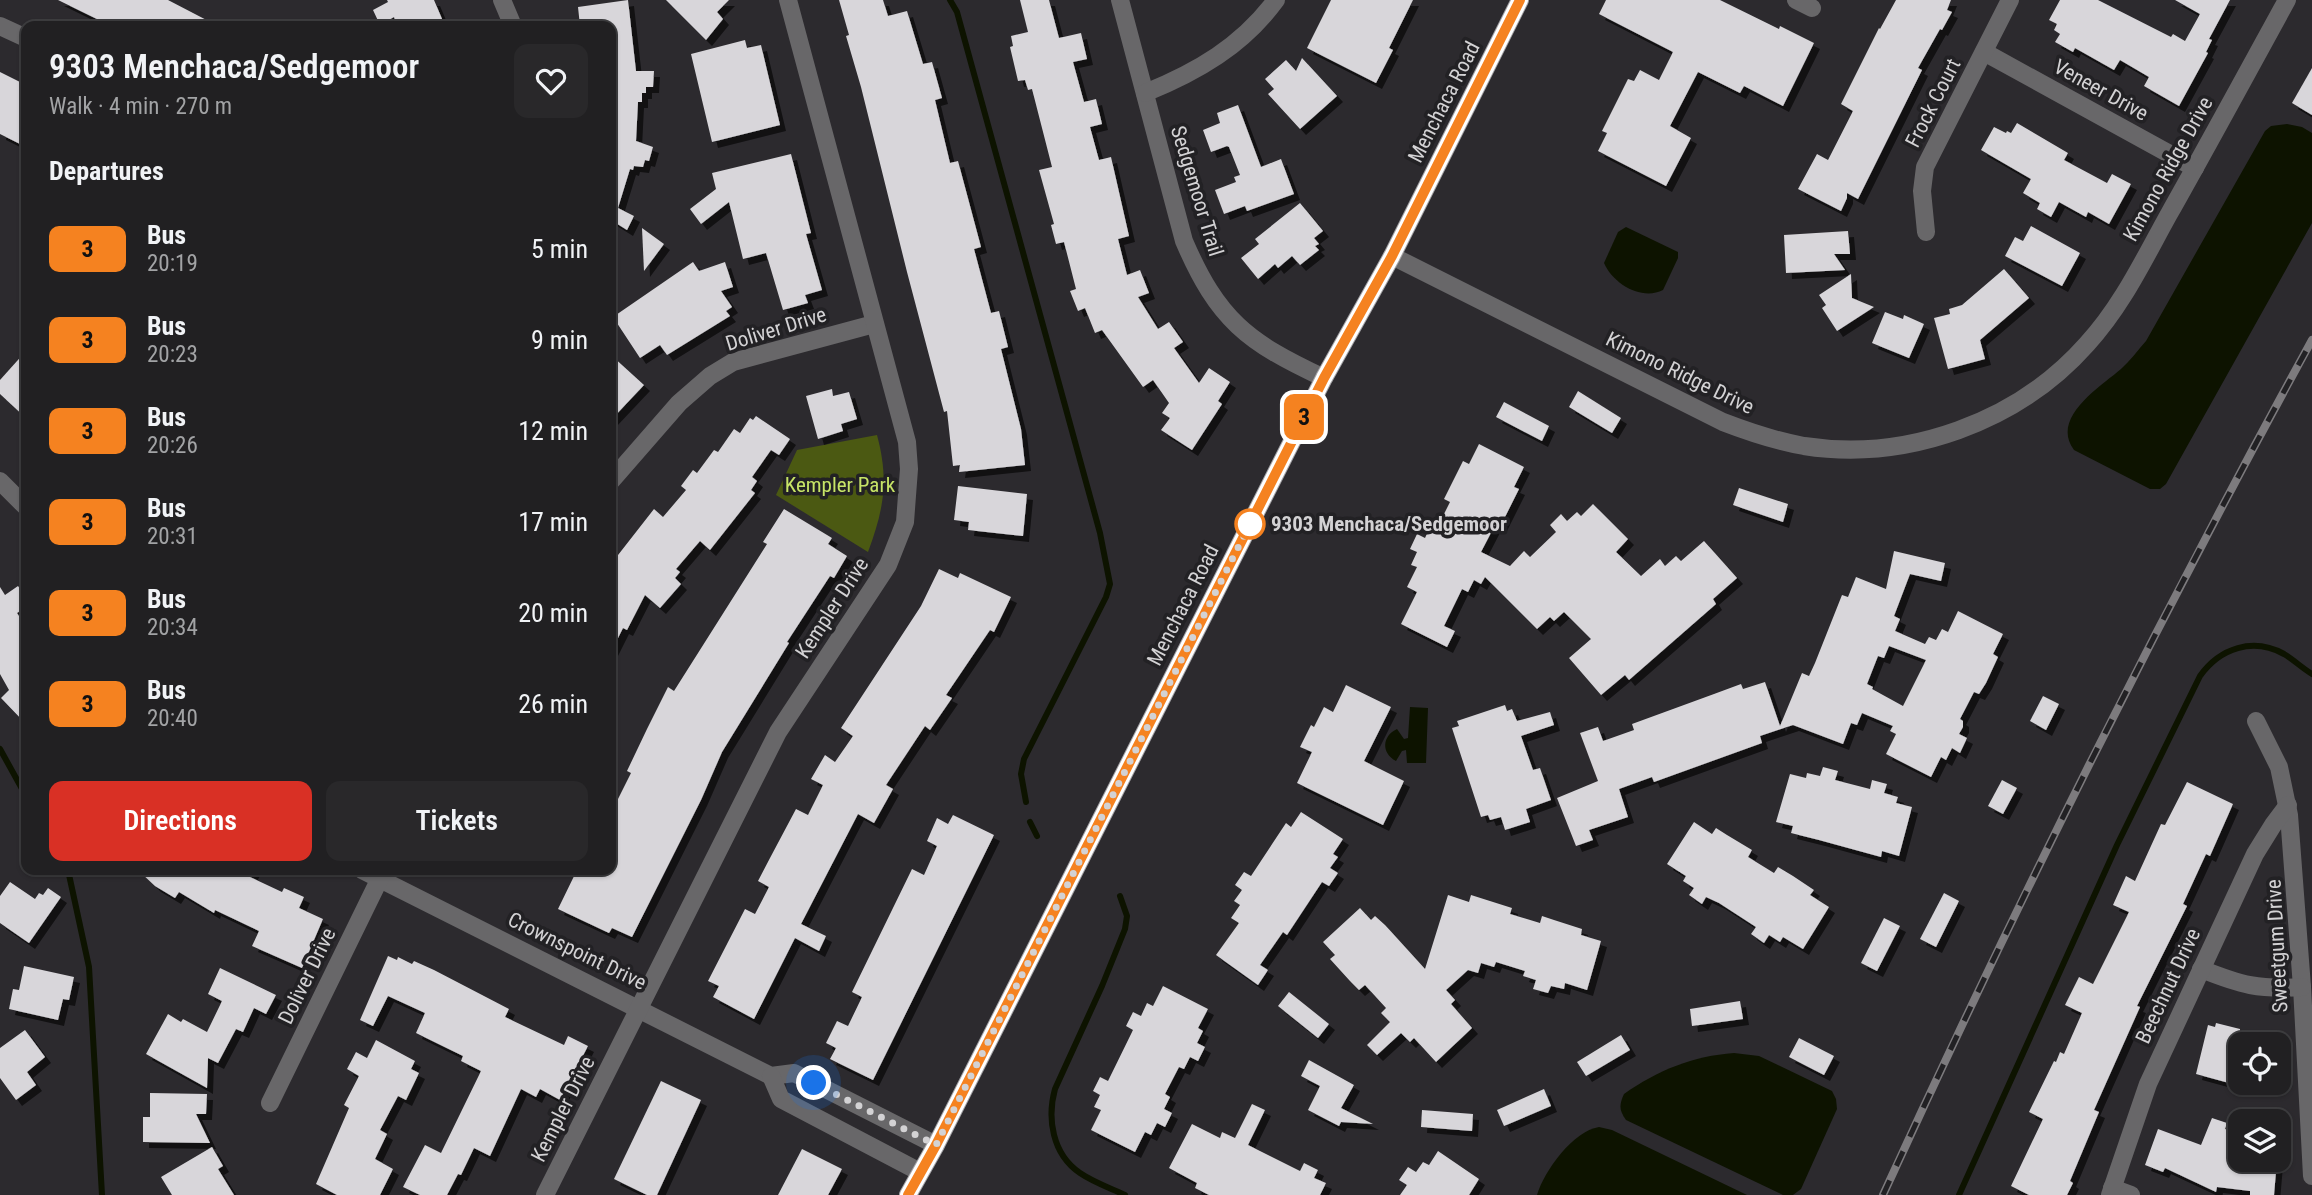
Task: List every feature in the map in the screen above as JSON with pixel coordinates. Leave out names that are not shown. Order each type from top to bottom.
[{"type":"main road","name":"Menchaca Road","points":[[908,1195],[936,1145],[1324,378],[1392,256],[1520,0]]},
{"type":"street","points":[[502,0],[511,21]]},
{"type":"street","name":"Kempler Drive","points":[[545,1195],[778,732],[888,565],[905,522],[909,469],[907,442],[788,0]]},
{"type":"street","name":"Sedgemoor Trail","points":[[1120,0],[1184,241],[1209,293],[1236,325],[1259,343],[1324,378]]},
{"type":"street","points":[[1145,93],[1178,80],[1221,55],[1244,37],[1276,0]]},
{"type":"street","name":"Frock Court","points":[[1926,232],[1922,191],[1926,167],[2010,0]]},
{"type":"street","name":"Kimono Ridge Drive","points":[[1392,256],[1723,422],[1760,436],[1803,446],[1868,449],[1907,444],[1944,435],[1979,422],[2042,385],[2067,365],[2110,316],[2287,0]]},
{"type":"street","points":[[0,26],[21,36]]},
{"type":"street","name":"Veneer Drive","points":[[1984,52],[2195,168]]},
{"type":"street","name":"Doliver Drive","points":[[616,475],[679,403],[709,376],[733,362],[874,324]]},
{"type":"street","points":[[0,481],[21,503]]},
{"type":"street","name":"Sweetgum Drive","points":[[2256,721],[2279,767],[2288,805],[2294,861],[2312,1176]]},
{"type":"street","name":"Beechnut Drive","points":[[2111,1191],[2148,1084],[2255,855],[2288,805]]},
{"type":"street","name":"Doliver Drive","points":[[270,1103],[382,875]]},
{"type":"street","name":"Crownspoint Drive","points":[[384,875],[771,1076],[794,1073],[936,1145]]},
{"type":"street","points":[[2201,969],[2250,987],[2302,987]]},
{"type":"street","name":"Crownspoint Drive","points":[[771,1076],[780,1099],[920,1172]]},
{"type":"street","points":[[2111,1191],[2131,1195]]},
{"type":"green space","name":"Kempler Park","points":[[877,435],[883,466],[883,494],[878,522],[868,552],[776,495],[797,450]]},
{"type":"shaded area","points":[[2287,124],[2302,127],[2312,133],[2312,223],[2166,484],[2160,489],[2150,489],[2074,450],[2068,438],[2068,426],[2081,404],[2124,366],[2146,341],[2265,131],[2271,126]]},
{"type":"shaded area","points":[[1626,227],[1678,252],[1678,258],[1663,290],[1655,293],[1637,292],[1621,284],[1608,271],[1604,263],[1618,232]]},
{"type":"shaded area","points":[[1410,707],[1428,708],[1426,763],[1407,763],[1406,750],[1402,751],[1396,761],[1386,749],[1388,736],[1397,729],[1404,739],[1408,738]]},
{"type":"shaded area","points":[[1734,1053],[1759,1056],[1832,1091],[1836,1099],[1837,1109],[1801,1189],[1793,1195],[1783,1195],[1626,1120],[1622,1113],[1624,1094],[1650,1078],[1690,1061]]},
{"type":"shaded area","points":[[1599,1127],[1612,1130],[1747,1195],[1537,1195],[1553,1164],[1570,1144],[1589,1130]]},
{"type":"building","points":[[58,0],[168,0],[208,21],[101,21]]},
{"type":"building","points":[[387,0],[434,0],[443,21],[395,21],[394,17],[387,21],[378,21],[373,10],[388,2]]},
{"type":"building","points":[[628,0],[636,71],[654,71],[653,87],[646,87],[646,93],[642,93],[642,102],[638,102],[636,141],[653,147],[649,161],[645,160],[643,167],[634,166],[633,170],[630,169],[618,208],[634,216],[627,230],[616,223],[616,21],[579,21],[578,7]]},
{"type":"building","points":[[666,0],[729,0],[717,12],[723,19],[706,40]]},
{"type":"building","points":[[839,0],[883,0],[888,16],[907,11],[923,64],[932,62],[942,98],[935,100],[950,163],[958,161],[981,247],[974,249],[991,313],[999,311],[1008,347],[1001,349],[1021,429],[1025,465],[959,472],[960,465],[953,466],[947,411],[944,412],[907,272]]},
{"type":"building","points":[[1020,0],[1049,0],[1059,38],[1081,33],[1087,59],[1073,62],[1084,102],[1096,99],[1102,124],[1090,127],[1099,160],[1111,157],[1129,236],[1118,239],[1127,275],[1140,270],[1149,293],[1138,297],[1158,329],[1169,322],[1183,342],[1174,348],[1199,383],[1209,368],[1230,382],[1218,401],[1222,404],[1192,450],[1161,430],[1170,418],[1162,413],[1169,403],[1153,380],[1143,387],[1102,330],[1095,333],[1085,308],[1078,311],[1070,291],[1076,289],[1064,242],[1056,244],[1051,225],[1054,224],[1039,170],[1052,167],[1032,89],[1028,90],[1025,80],[1018,81],[1010,47],[1013,46],[1011,36],[1028,32]]},
{"type":"building","points":[[1331,0],[1413,0],[1389,48],[1393,50],[1376,83],[1307,48]]},
{"type":"building","points":[[1606,0],[1720,0],[1814,43],[1783,106],[1744,86],[1740,93],[1698,72],[1670,126],[1691,138],[1666,186],[1598,151],[1607,133],[1602,131],[1628,79],[1634,81],[1640,70],[1659,80],[1673,52],[1599,14]]},
{"type":"building","points":[[1896,0],[1951,0],[1947,10],[1952,12],[1918,68],[1922,70],[1858,199],[1847,193],[1841,211],[1798,189],[1817,154],[1828,160],[1853,111],[1841,104]]},
{"type":"building","points":[[2060,0],[2098,0],[2171,37],[2173,34],[2185,41],[2200,14],[2175,0],[2230,0],[2209,39],[2212,40],[2206,52],[2208,53],[2179,106],[2144,86],[2149,77],[2120,60],[2114,70],[2075,48],[2073,52],[2055,42],[2060,34],[2054,30],[2057,24],[2049,20]]},
{"type":"building","points":[[745,40],[747,48],[761,45],[780,125],[712,142],[691,54]]},
{"type":"building","points":[[1302,58],[1337,96],[1300,129],[1268,94],[1274,89],[1265,79],[1286,60],[1296,71]]},
{"type":"building","points":[[2312,68],[2312,115],[2292,103]]},
{"type":"building","points":[[0,72],[21,82],[21,144],[0,134]]},
{"type":"building","points":[[1238,105],[1261,167],[1281,159],[1294,194],[1247,211],[1245,206],[1224,214],[1215,190],[1236,182],[1234,177],[1240,175],[1229,147],[1211,152],[1203,130],[1220,123],[1217,113]]},
{"type":"building","points":[[2017,123],[2068,153],[2064,160],[2107,183],[2112,174],[2131,184],[2109,224],[2088,212],[2086,217],[2059,202],[2051,217],[2037,209],[2040,203],[2023,193],[2031,179],[1981,150],[1994,127],[2011,133]]},
{"type":"building","points":[[791,154],[811,233],[806,234],[822,290],[805,295],[808,303],[783,310],[766,253],[743,259],[729,202],[701,224],[690,209],[716,189],[712,173]]},
{"type":"building","points":[[1300,203],[1323,231],[1314,238],[1319,244],[1315,246],[1319,250],[1300,265],[1292,256],[1278,268],[1275,264],[1258,279],[1241,258],[1259,244],[1255,239]]},
{"type":"building","points":[[2031,226],[2080,253],[2062,286],[2005,256],[2015,237],[2023,241]]},
{"type":"building","points":[[642,228],[664,244],[644,271]]},
{"type":"building","points":[[1848,231],[1850,254],[1834,254],[1845,270],[1786,273],[1784,235]]},
{"type":"building","points":[[693,262],[699,271],[725,262],[733,287],[721,291],[732,307],[726,311],[730,316],[667,355],[660,345],[640,358],[616,322],[616,315]]},
{"type":"building","points":[[2004,269],[2029,298],[1980,340],[1985,359],[1948,369],[1934,318],[1950,314],[1949,309],[1962,305]]},
{"type":"building","points":[[1851,274],[1852,298],[1874,307],[1837,331],[1822,308],[1826,305],[1819,295]]},
{"type":"building","points":[[1885,312],[1903,319],[1904,315],[1924,324],[1909,358],[1872,343]]},
{"type":"building","points":[[21,357],[21,413],[0,394],[0,380]]},
{"type":"building","points":[[616,360],[644,385],[616,415]]},
{"type":"building","points":[[832,389],[833,396],[849,392],[857,419],[841,424],[843,431],[818,439],[806,396]]},
{"type":"building","points":[[1578,391],[1621,418],[1612,433],[1569,407]]},
{"type":"building","points":[[1504,402],[1549,426],[1542,441],[1496,417]]},
{"type":"building","points":[[756,416],[790,439],[779,455],[771,450],[752,477],[757,481],[751,490],[755,493],[710,550],[700,541],[676,569],[680,572],[675,578],[681,584],[660,608],[645,595],[627,630],[623,628],[616,642],[616,558],[654,509],[663,517],[686,490],[681,486],[693,470],[697,473],[714,450],[718,452],[734,429],[740,433],[750,418],[753,420]]},
{"type":"building","points":[[1479,444],[1524,467],[1514,487],[1519,489],[1500,527],[1495,525],[1481,552],[1510,566],[1524,551],[1530,557],[1556,532],[1550,525],[1561,514],[1567,521],[1577,512],[1581,516],[1593,504],[1628,539],[1616,552],[1641,576],[1660,559],[1665,566],[1676,556],[1681,561],[1704,541],[1737,578],[1713,599],[1716,604],[1629,680],[1625,675],[1601,695],[1569,658],[1591,639],[1564,612],[1554,621],[1550,617],[1537,629],[1485,577],[1481,584],[1474,580],[1468,592],[1462,589],[1444,626],[1455,631],[1447,647],[1401,624],[1417,592],[1407,587],[1417,567],[1411,565],[1417,552],[1410,549],[1417,534],[1425,538],[1430,527],[1436,530],[1450,502],[1444,499],[1463,461],[1469,464]]},
{"type":"building","points":[[958,486],[1027,494],[1023,536],[968,530],[969,522],[954,520]]},
{"type":"building","points":[[1739,488],[1788,504],[1783,522],[1733,505]]},
{"type":"building","points":[[784,509],[832,538],[828,544],[847,556],[834,578],[830,576],[787,642],[789,643],[722,752],[701,800],[632,937],[612,928],[609,933],[558,909],[575,875],[616,875],[616,803],[631,773],[627,771],[668,687],[674,691],[767,544],[763,542]]},
{"type":"building","points":[[1894,551],[1945,563],[1941,581],[1910,574],[1894,616],[1900,619],[1895,631],[1925,644],[1929,637],[1936,640],[1942,629],[1948,632],[1958,611],[2003,634],[1993,654],[1998,657],[1986,683],[1979,694],[1974,692],[1960,719],[1963,721],[1963,727],[1959,734],[1967,738],[1960,753],[1952,748],[1946,760],[1941,757],[1931,777],[1886,754],[1896,734],[1890,731],[1893,726],[1862,713],[1857,725],[1851,723],[1843,744],[1793,725],[1760,736],[1762,743],[1654,782],[1652,777],[1619,789],[1628,817],[1589,830],[1593,840],[1576,846],[1557,798],[1598,781],[1580,733],[1598,727],[1603,741],[1634,730],[1632,724],[1741,684],[1743,689],[1765,682],[1780,726],[1802,673],[1809,676],[1842,595],[1848,597],[1856,577],[1886,589]],"holes":[[[1889,646],[1926,660],[1903,706],[1867,684],[1878,656],[1884,658]]]},
{"type":"building","points":[[939,569],[958,578],[960,573],[1011,597],[994,632],[990,630],[946,695],[952,698],[930,730],[925,726],[886,785],[893,789],[874,823],[858,814],[801,924],[826,936],[819,951],[795,938],[754,1019],[713,997],[719,986],[708,981],[745,909],[755,914],[769,887],[758,881],[796,809],[808,815],[823,785],[811,779],[825,755],[835,762],[853,736],[841,728],[921,606]]},
{"type":"building","points":[[18,586],[21,590],[21,610],[17,613],[21,619],[21,719],[1,698],[9,690],[0,674],[0,587],[5,595]]},
{"type":"building","points":[[1346,685],[1391,707],[1364,761],[1404,781],[1383,825],[1297,783],[1312,752],[1300,747],[1311,725],[1314,727],[1324,707],[1333,712]]},
{"type":"building","points":[[2043,696],[2059,704],[2046,730],[2030,721]]},
{"type":"building","points":[[1505,705],[1507,711],[1512,709],[1517,721],[1550,712],[1554,725],[1521,736],[1533,770],[1540,768],[1551,800],[1526,809],[1530,822],[1505,830],[1501,817],[1490,820],[1488,815],[1481,817],[1452,728],[1459,726],[1457,721]]},
{"type":"building","points":[[1823,767],[1838,771],[1835,780],[1870,789],[1872,780],[1887,784],[1884,793],[1898,797],[1896,803],[1912,807],[1899,856],[1882,851],[1881,857],[1791,833],[1793,826],[1776,822],[1790,774],[1806,778],[1807,773],[1820,776]]},
{"type":"building","points":[[2002,780],[2017,788],[2003,814],[1988,806]]},
{"type":"building","points":[[2187,782],[2233,804],[2210,856],[2206,854],[2183,904],[2187,906],[2137,1006],[2140,1007],[2094,1110],[2099,1112],[2070,1181],[2073,1183],[2067,1195],[2029,1195],[2011,1186],[2043,1119],[2029,1112],[2054,1061],[2056,1062],[2060,1052],[2064,1054],[2082,1013],[2065,1005],[2079,977],[2093,984],[2129,912],[2113,905],[2126,876],[2135,881],[2161,824],[2165,825]]},
{"type":"building","points":[[1301,812],[1343,839],[1333,854],[1338,857],[1330,868],[1338,873],[1329,886],[1322,882],[1287,935],[1283,932],[1260,965],[1268,970],[1258,985],[1216,955],[1239,923],[1231,918],[1240,905],[1234,901],[1242,890],[1235,885],[1244,872],[1251,876],[1286,823],[1291,827]]},
{"type":"building","points":[[953,815],[994,835],[873,1080],[830,1059],[836,1048],[826,1043],[837,1021],[848,1026],[862,997],[852,992],[912,869],[924,875],[937,846],[927,841],[937,818],[948,824]]},
{"type":"building","points":[[1694,822],[1712,834],[1716,828],[1752,850],[1748,857],[1774,873],[1778,867],[1793,876],[1814,890],[1810,895],[1829,907],[1803,949],[1783,937],[1780,942],[1769,935],[1764,943],[1751,934],[1756,927],[1719,903],[1706,897],[1702,904],[1689,895],[1694,888],[1683,881],[1686,876],[1667,864]]},
{"type":"building","points":[[143,875],[251,875],[250,877],[282,892],[284,888],[304,897],[299,908],[323,919],[302,968],[252,946],[259,931],[215,910],[214,913],[179,892],[175,898]]},
{"type":"building","points":[[10,882],[35,899],[39,893],[43,895],[48,888],[61,897],[29,943],[0,923],[0,896]]},
{"type":"building","points":[[1944,893],[1959,901],[1936,947],[1920,939]]},
{"type":"building","points":[[1448,895],[1469,902],[1471,895],[1512,908],[1510,914],[1540,923],[1542,916],[1582,929],[1581,935],[1601,941],[1587,990],[1565,983],[1564,989],[1551,986],[1548,993],[1533,989],[1536,980],[1523,976],[1525,971],[1496,962],[1494,967],[1481,963],[1478,973],[1468,970],[1446,990],[1455,1000],[1451,1004],[1472,1028],[1436,1062],[1414,1038],[1410,1042],[1401,1033],[1377,1055],[1367,1045],[1390,1022],[1381,1013],[1386,1008],[1365,985],[1359,990],[1350,981],[1330,959],[1335,955],[1323,942],[1360,908],[1371,920],[1375,916],[1385,925],[1425,969]]},
{"type":"building","points":[[1884,918],[1900,926],[1877,971],[1861,963]]},
{"type":"building","points":[[388,956],[397,960],[398,957],[412,964],[414,961],[434,970],[509,1009],[505,1017],[564,1045],[568,1036],[588,1046],[560,1100],[540,1089],[536,1097],[521,1089],[490,1156],[474,1148],[461,1175],[458,1174],[447,1195],[420,1195],[403,1187],[425,1145],[441,1153],[481,1071],[461,1061],[463,1056],[416,1033],[425,1013],[388,996],[373,1026],[360,1020]]},
{"type":"building","points":[[24,966],[74,977],[69,1000],[63,999],[58,1020],[9,1009],[13,989],[19,990]]},
{"type":"building","points":[[220,968],[276,995],[266,1014],[254,1008],[243,1032],[236,1029],[218,1063],[208,1058],[207,1088],[146,1054],[168,1014],[207,1032],[222,1001],[208,994]]},
{"type":"building","points":[[1163,986],[1208,1009],[1198,1028],[1203,1031],[1197,1043],[1205,1047],[1198,1061],[1190,1057],[1184,1069],[1179,1067],[1165,1094],[1170,1097],[1164,1109],[1172,1113],[1165,1127],[1157,1123],[1151,1135],[1145,1132],[1135,1152],[1091,1130],[1101,1110],[1094,1107],[1100,1095],[1093,1091],[1100,1077],[1108,1081],[1133,1030],[1126,1026],[1133,1012],[1141,1016],[1147,1003],[1153,1006]]},
{"type":"building","points":[[1289,992],[1329,1024],[1318,1038],[1278,1006]]},
{"type":"building","points":[[1740,1001],[1743,1019],[1692,1026],[1690,1009]]},
{"type":"building","points":[[2216,1023],[2240,1029],[2240,1032],[2228,1032],[2228,1083],[2196,1074],[2208,1025],[2215,1027]]},
{"type":"building","points":[[25,1030],[45,1057],[27,1072],[36,1085],[16,1100],[0,1078],[0,1048]]},
{"type":"building","points":[[1621,1035],[1630,1050],[1586,1076],[1577,1062]]},
{"type":"building","points":[[1799,1038],[1834,1056],[1824,1075],[1789,1057]]},
{"type":"building","points":[[376,1040],[415,1061],[411,1069],[419,1073],[406,1100],[398,1096],[380,1130],[387,1134],[375,1159],[393,1169],[380,1195],[337,1195],[316,1184],[349,1108],[344,1105],[359,1076],[347,1069],[356,1052],[367,1058]]},
{"type":"building","points":[[1309,1060],[1354,1085],[1341,1108],[1373,1124],[1341,1122],[1339,1126],[1308,1110],[1320,1086],[1301,1076]]},
{"type":"building","points":[[661,1081],[701,1100],[657,1195],[647,1195],[614,1179]]},
{"type":"building","points":[[1544,1089],[1551,1106],[1504,1126],[1497,1110]]},
{"type":"building","points":[[150,1093],[207,1094],[206,1114],[196,1114],[210,1143],[143,1142],[143,1117],[150,1117]]},
{"type":"building","points":[[1252,1104],[1265,1110],[1248,1145],[1300,1171],[1304,1163],[1318,1170],[1314,1178],[1326,1183],[1320,1195],[1209,1195],[1195,1188],[1197,1183],[1169,1168],[1192,1124],[1220,1138],[1222,1132],[1235,1138]]},
{"type":"building","points":[[1422,1110],[1473,1114],[1472,1131],[1421,1127]]},
{"type":"building","points":[[2212,1118],[2227,1123],[2225,1129],[2228,1130],[2228,1172],[2276,1172],[2274,1195],[2250,1195],[2250,1191],[2217,1187],[2216,1192],[2165,1168],[2163,1172],[2145,1165],[2158,1129],[2201,1145]]},
{"type":"building","points":[[212,1147],[223,1166],[218,1169],[234,1195],[172,1195],[161,1177]]},
{"type":"building","points":[[802,1149],[842,1169],[828,1195],[778,1195]]},
{"type":"building","points":[[1438,1151],[1479,1179],[1469,1195],[1400,1195],[1407,1185],[1399,1180],[1408,1167],[1416,1172],[1423,1162],[1429,1165]]},
{"type":"waterway","points":[[950,0],[957,12],[1100,533],[1110,584],[1106,597],[1024,759],[1021,774],[1026,802]]},
{"type":"waterway","points":[[1959,1195],[2117,845],[2200,676],[2217,658],[2227,652],[2249,646],[2261,646],[2284,654],[2312,674]]},
{"type":"waterway","points":[[0,749],[21,787]]},
{"type":"waterway","points":[[1030,822],[1037,836]]},
{"type":"waterway","points":[[69,875],[89,967],[102,1195]]},
{"type":"waterway","points":[[1120,896],[1127,916],[1125,929],[1055,1089],[1052,1123],[1058,1146],[1071,1165],[1090,1179],[1125,1195]]},
{"type":"railway","points":[[1883,1195],[1984,978],[2090,764],[2199,551],[2312,340]]},
{"type":"bus line","name":"3","points":[[908,1195],[936,1145],[1324,378],[1392,256],[1520,0]]},
{"type":"place","name":"9303 Menchaca/Sedgemoor","points":[[1250,524]]},
{"type":"route","points":[[814,1083],[936,1145],[1250,524]]}]
